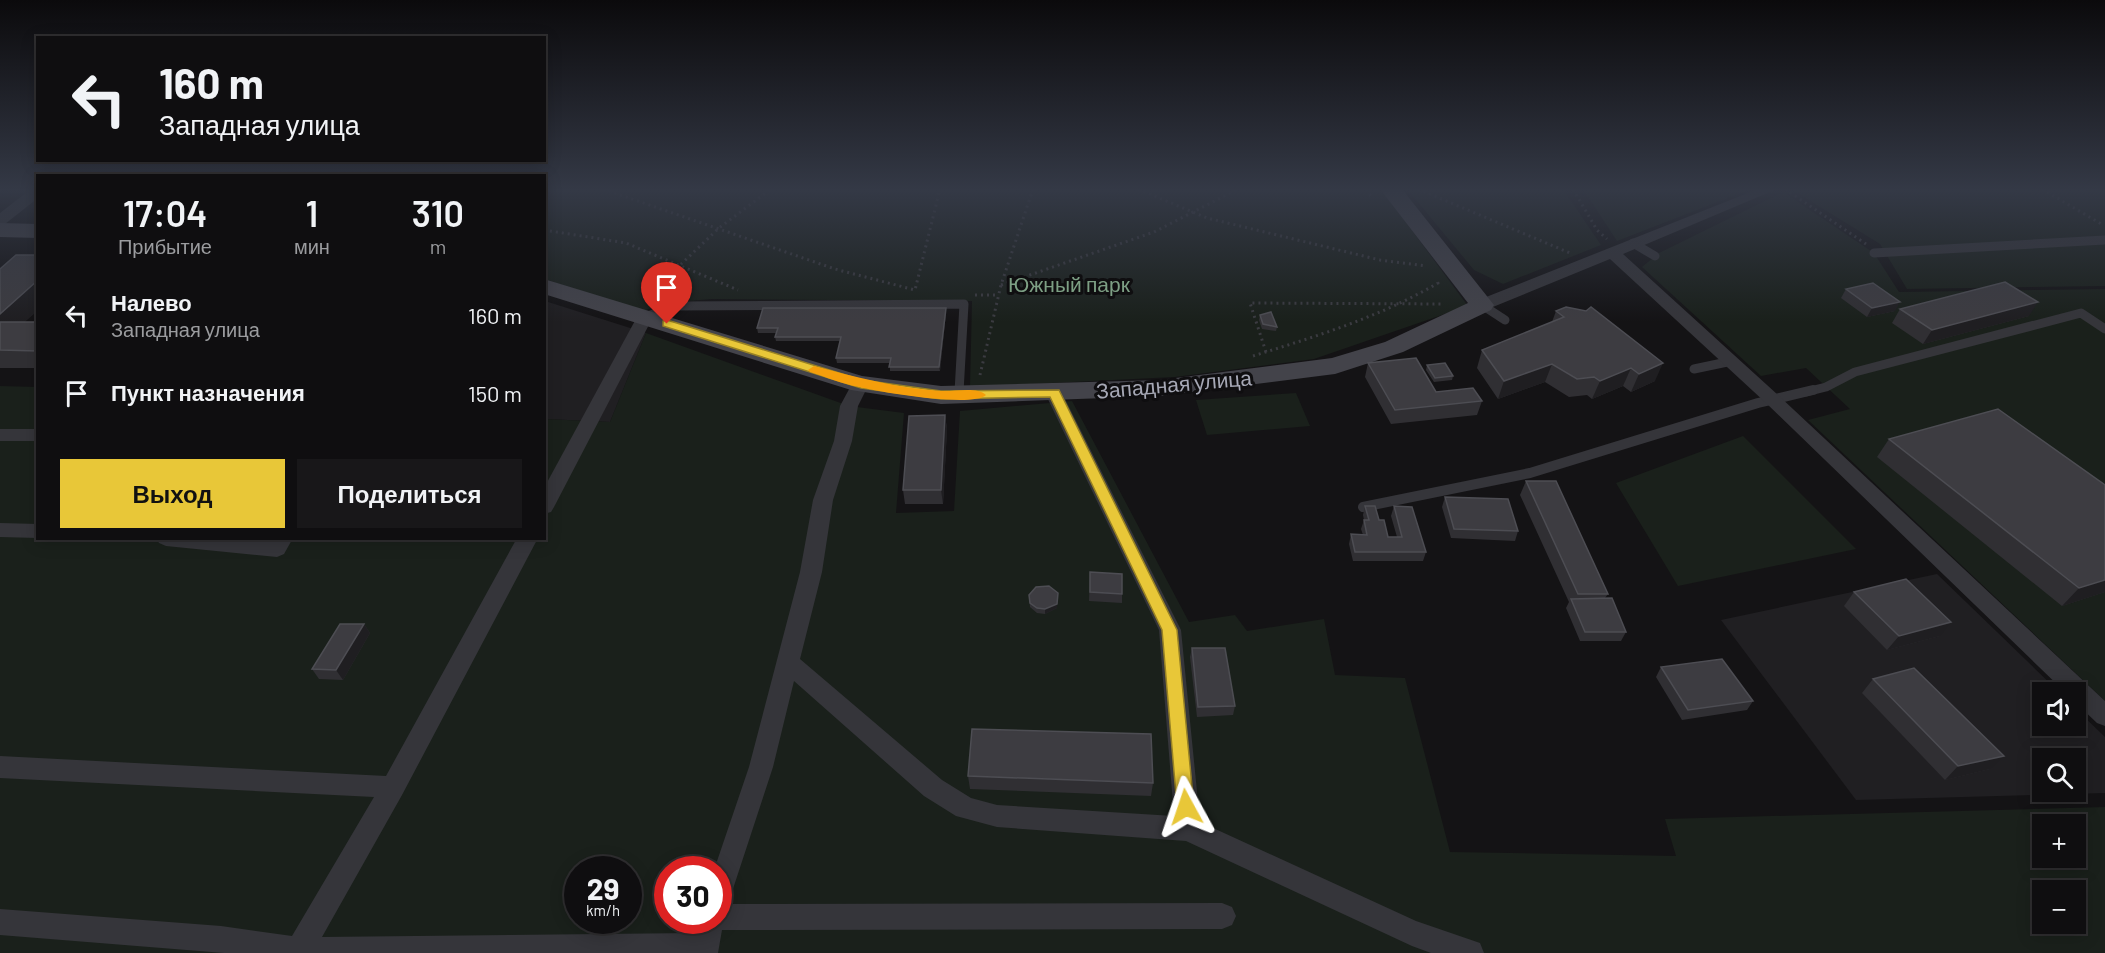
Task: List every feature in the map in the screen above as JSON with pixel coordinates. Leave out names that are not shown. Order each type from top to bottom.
[{"type":"street","points":[[1426,233],[1482,305],[1610,246],[1633,243],[1657,233]]},
{"type":"street","points":[[1610,246],[1772,399],[2009,634],[2105,716]]},
{"type":"street","name":"Западная улица","points":[[546,287],[861,384],[941,395],[1054,393],[1204,384],[1335,366],[1394,347],[1482,305]]},
{"type":"street","points":[[546,503],[643,316]]},
{"type":"street","points":[[732,856],[758,778],[789,663],[811,572],[823,500],[843,441],[849,406],[861,384]]},
{"type":"street","points":[[1054,393],[1170,630],[1188,829]]},
{"type":"street","points":[[0,435],[36,435]]},
{"type":"street","points":[[0,530],[36,531]]},
{"type":"street","points":[[185,540],[277,549],[283,540]]},
{"type":"street","points":[[299,951],[393,787],[527,540]]},
{"type":"street","points":[[789,663],[933,788],[965,808],[997,816],[1188,829],[1412,933],[1470,953]]},
{"type":"street","points":[[0,767],[393,787]]},
{"type":"street","points":[[732,917],[1222,916]]},
{"type":"street","points":[[0,922],[220,939],[299,951],[651,945],[706,940]]},
{"type":"lane","points":[[1877,253],[2105,240]]},
{"type":"lane","points":[[1633,243],[1655,256]]},
{"type":"lane","points":[[643,316],[676,306],[964,304],[959,395]]},
{"type":"lane","points":[[1482,305],[1505,320]]},
{"type":"lane","points":[[1363,507],[1530,473],[1772,399],[1826,387],[1856,372],[2081,313],[2105,329]]},
{"type":"lane","points":[[1694,369],[1732,361]]},
{"type":"path","points":[[566,233],[626,243],[678,267]]},
{"type":"path","points":[[643,316],[679,271],[678,267],[713,233]]},
{"type":"path","points":[[734,233],[835,269],[915,290],[929,233]]},
{"type":"path","points":[[959,395],[978,382],[1001,285],[1019,233]]},
{"type":"path","points":[[1001,285],[1087,253],[1149,233]]},
{"type":"path","points":[[1248,358],[1385,313],[1407,303],[1438,283],[1426,266],[1380,260],[1274,233]]},
{"type":"path","points":[[1523,233],[1579,257]]},
{"type":"path","points":[[1600,233],[1610,246]]},
{"type":"path","points":[[1849,233],[1877,253]]},
{"type":"path","points":[[1266,352],[1250,303],[1482,305]]},
{"type":"shaded area","points":[[546,301],[646,333],[610,422],[546,419]]},
{"type":"shaded area","points":[[1937,574],[2049,682],[2032,682],[2032,736],[2086,736],[2086,719],[2105,737],[2105,793],[2086,794],[2086,748],[2032,748],[2032,795],[1856,800],[1721,620]]},
{"type":"green space","name":"Южный парк","points":[[546,233],[1414,233],[1468,306],[1314,359],[1175,377],[970,387],[972,301],[712,299],[664,303],[641,312],[546,279]]},
{"type":"green space","points":[[1444,233],[1593,233],[1601,245],[1503,284],[1474,270]]},
{"type":"green space","points":[[1612,233],[1636,233],[1617,241]]},
{"type":"green space","points":[[1699,233],[1845,233],[1874,253],[1899,292],[2105,289],[2105,701],[1808,420],[1850,409],[1806,368],[1761,376],[1642,267],[1659,253]]},
{"type":"green space","points":[[1863,233],[2105,233],[2105,286],[1907,289],[1880,244]]},
{"type":"green space","points":[[646,333],[849,406],[904,413],[896,513],[954,511],[960,411],[1072,401],[1189,622],[1235,615],[1247,631],[1324,619],[1335,675],[1405,678],[1450,852],[1676,856],[1665,819],[2105,807],[2105,953],[0,953],[0,386],[36,387],[36,540],[546,540],[546,419],[610,422]]},
{"type":"green space","points":[[1296,393],[1310,426],[1207,435],[1196,400]]},
{"type":"green space","points":[[1743,436],[1856,549],[1678,586],[1616,483]]},
{"type":"building","points":[[16,255],[36,255],[36,282],[0,314],[0,269]]},
{"type":"building","points":[[2005,282],[2038,302],[1932,330],[1900,309]]},
{"type":"building","points":[[1873,283],[1900,302],[1872,308],[1846,289]]},
{"type":"building","points":[[1566,307],[1586,311],[1591,307],[1663,363],[1639,374],[1631,368],[1600,381],[1594,377],[1577,379],[1552,364],[1504,381],[1482,350],[1564,317],[1556,311]]},
{"type":"building","points":[[763,308],[946,308],[939,367],[889,367],[891,358],[836,358],[841,337],[775,337],[778,328],[757,328]]},
{"type":"building","points":[[1271,312],[1277,327],[1263,324],[1260,315]]},
{"type":"building","points":[[0,322],[36,322],[36,351],[0,350]]},
{"type":"building","points":[[1416,358],[1436,392],[1473,388],[1482,401],[1395,410],[1368,363]]},
{"type":"building","points":[[1445,363],[1453,376],[1435,378],[1427,365]]},
{"type":"building","points":[[1998,409],[2105,485],[2105,580],[2079,588],[1889,439]]},
{"type":"building","points":[[945,415],[941,490],[903,490],[909,416]]},
{"type":"building","points":[[1526,481],[1556,481],[1608,594],[1578,594]]},
{"type":"building","points":[[1445,497],[1508,499],[1518,531],[1454,529]]},
{"type":"building","points":[[1365,506],[1375,506],[1379,520],[1384,520],[1388,537],[1402,537],[1394,506],[1412,507],[1426,552],[1355,552],[1351,534],[1367,535],[1364,520],[1369,520]]},
{"type":"building","points":[[1090,572],[1122,574],[1122,594],[1090,592]]},
{"type":"building","points":[[1906,579],[1951,622],[1899,636],[1854,592]]},
{"type":"building","points":[[1049,586],[1058,593],[1057,604],[1045,609],[1037,608],[1030,603],[1029,595],[1036,587]]},
{"type":"building","points":[[1612,598],[1626,632],[1585,632],[1571,599]]},
{"type":"building","points":[[340,624],[364,624],[336,670],[312,669]]},
{"type":"building","points":[[1192,648],[1225,648],[1235,706],[1198,707]]},
{"type":"building","points":[[1722,659],[1753,701],[1688,710],[1661,667]]},
{"type":"building","points":[[1914,668],[2004,756],[1958,766],[1873,679]]},
{"type":"building","points":[[972,729],[1151,734],[1153,783],[968,776]]},
{"type":"slow traffic","points":[[814,370],[861,384],[941,395],[979,395]]},
{"type":"route","points":[[667,324],[861,384],[941,395],[1054,393],[1170,630],[1186,807]]}]
